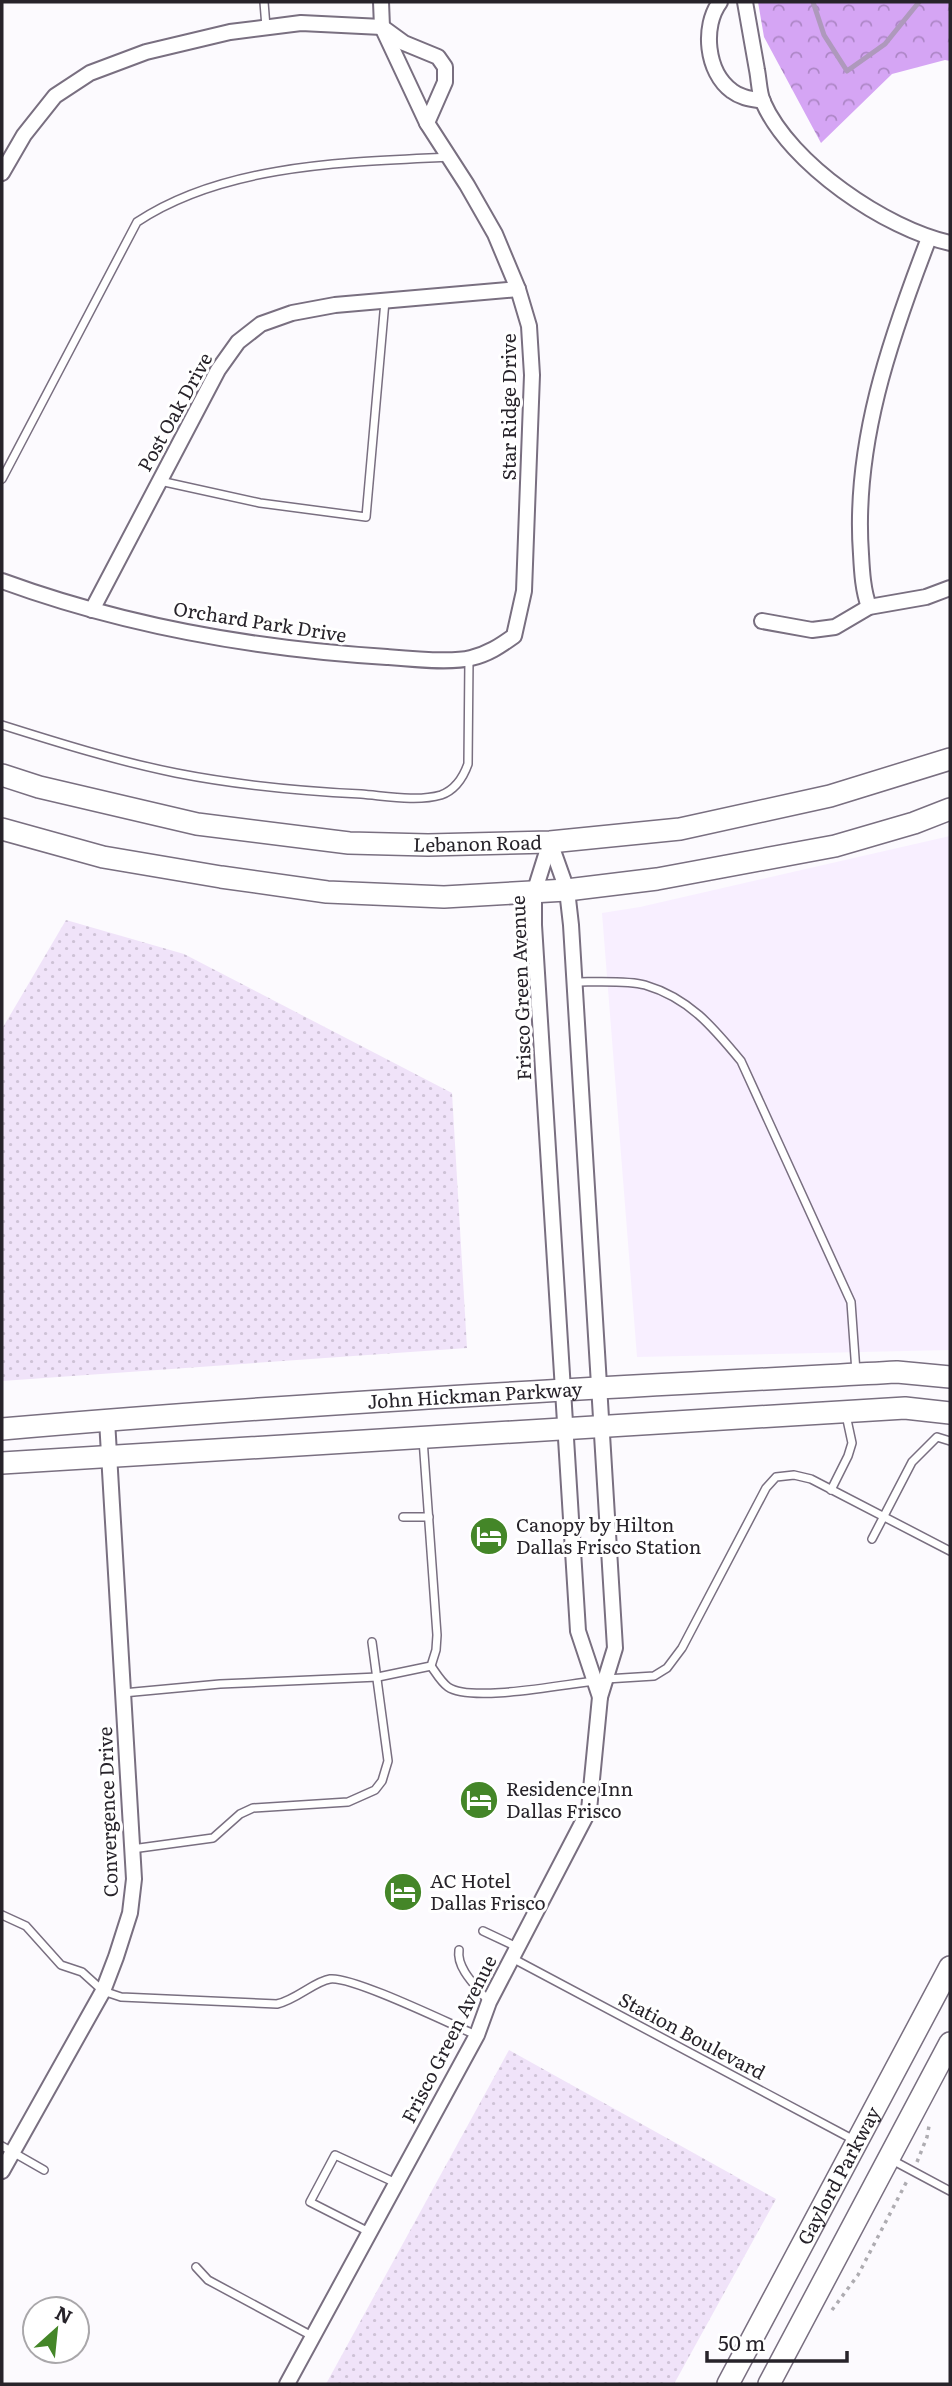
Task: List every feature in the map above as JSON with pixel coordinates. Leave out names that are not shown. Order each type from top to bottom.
[{"type":"street","name":"Star Ridge Drive","points":[[381,2],[382,27],[427,123],[495,234],[518,289],[529,326],[532,375],[524,591],[514,636]]},
{"type":"street","points":[[720,2],[713,11],[709,30],[718,75],[724,84],[740,96],[763,101]]},
{"type":"street","points":[[745,2],[763,101],[787,140],[835,186],[884,217],[929,239],[950,243]]},
{"type":"street","points":[[2,173],[24,135],[55,96],[90,73],[146,52],[230,32],[266,27],[301,23],[382,27],[404,43],[431,53],[443,61],[446,75],[427,123]]},
{"type":"street","points":[[869,607],[864,592],[859,525],[866,453],[880,383],[900,313],[929,239]]},
{"type":"street","name":"Post Oak Drive","points":[[92,610],[218,370],[238,342],[261,324],[292,313],[335,305],[518,289]]},
{"type":"street","name":"Orchard Park Drive","points":[[2,581],[92,610],[188,632],[275,647],[360,656],[469,659],[494,650],[514,636]]},
{"type":"street","points":[[762,621],[812,630],[835,627],[869,607],[926,597],[950,588]]},
{"type":"street","name":"Lebanon Road","points":[[2,775],[39,788],[197,824],[349,843],[428,845],[550,842],[680,830],[830,796],[950,759]]},
{"type":"street","points":[[2,829],[103,857],[220,877],[327,892],[444,897],[567,891],[657,879],[835,846],[914,823],[950,809]]},
{"type":"street","points":[[550,842],[567,891],[615,1648],[600,1680]]},
{"type":"street","name":"Frisco Green Avenue","points":[[287,2384],[477,2035],[489,2002],[589,1810],[600,1680],[578,1631],[534,892],[550,842]]},
{"type":"street","name":"John Hickman Parkway","points":[[2,1429],[599,1388],[897,1373],[950,1377]]},
{"type":"street","name":"John Hickman Parkway","points":[[2,1463],[905,1408],[950,1413]]},
{"type":"street","name":"Convergence Drive","points":[[2,2171],[7,2149],[103,1991],[130,1913],[134,1879],[107,1420]]},
{"type":"street","name":"Gaylord Parkway","points":[[728,2384],[950,1966]]},
{"type":"street","name":"Gaylord Parkway","points":[[769,2384],[950,2043]]},
{"type":"street","points":[[857,2142],[889,2158]]},
{"type":"lane","points":[[264,2],[266,27]]},
{"type":"lane","points":[[2,479],[137,222],[161,206],[247,177],[322,166],[450,157]]},
{"type":"lane","points":[[159,481],[260,503],[366,517],[385,301]]},
{"type":"lane","points":[[2,725],[67,746],[177,773],[314,792],[433,797],[451,790],[464,775],[468,765],[469,659]]},
{"type":"lane","points":[[574,982],[643,984],[685,1002],[715,1030],[741,1061],[851,1301],[856,1375]]},
{"type":"lane","points":[[831,1490],[852,1443],[846,1412]]},
{"type":"lane","points":[[423,1437],[437,1635],[436,1650],[430,1666]]},
{"type":"lane","points":[[872,1539],[912,1462],[937,1437],[950,1441]]},
{"type":"lane","points":[[430,1666],[447,1686],[460,1693],[491,1693],[654,1676],[667,1668],[682,1648],[766,1489],[776,1477],[794,1475],[811,1479],[950,1551]]},
{"type":"lane","points":[[403,1517],[429,1517]]},
{"type":"lane","points":[[132,1849],[213,1838],[240,1814],[253,1808],[348,1801],[375,1790],[382,1781],[388,1761],[372,1642]]},
{"type":"lane","points":[[123,1693],[376,1677],[430,1666]]},
{"type":"lane","points":[[2,1915],[26,1926],[61,1965],[82,1972],[103,1991],[121,1997],[277,2004],[293,1999],[332,1978],[369,1989],[477,2035]]},
{"type":"lane","name":"Station Boulevard","points":[[483,1931],[515,1953],[857,2142]]},
{"type":"lane","points":[[459,1950],[458,1958],[465,1971],[489,2002]]},
{"type":"lane","points":[[7,2149],[44,2169]]},
{"type":"lane","points":[[369,2232],[310,2202],[335,2155],[396,2183]]},
{"type":"lane","points":[[889,2158],[950,2191]]},
{"type":"lane","points":[[196,2267],[208,2280],[312,2336]]},
{"type":"path","points":[[830,2313],[858,2275],[899,2194]]},
{"type":"shaded area","points":[[950,836],[950,1350],[637,1357],[602,913],[640,907]]},
{"type":"shaded area","points":[[66,920],[184,954],[452,1093],[467,1348],[2,1381],[2,1029]]},
{"type":"shaded area","points":[[509,2050],[776,2199],[674,2384],[326,2384]]},
{"type":"green space","points":[[758,2],[950,2],[950,61],[892,74],[821,143],[764,37]]},
{"type":"waterway","points":[[813,2],[824,35],[847,71],[885,44],[919,2]]},
{"type":"place","name":"Canopy by Hilton Dallas Frisco Station","points":[[489,1536]]},
{"type":"place","name":"Residence Inn Dallas Frisco","points":[[479,1800]]},
{"type":"place","name":"AC Hotel Dallas Frisco","points":[[403,1892]]}]
